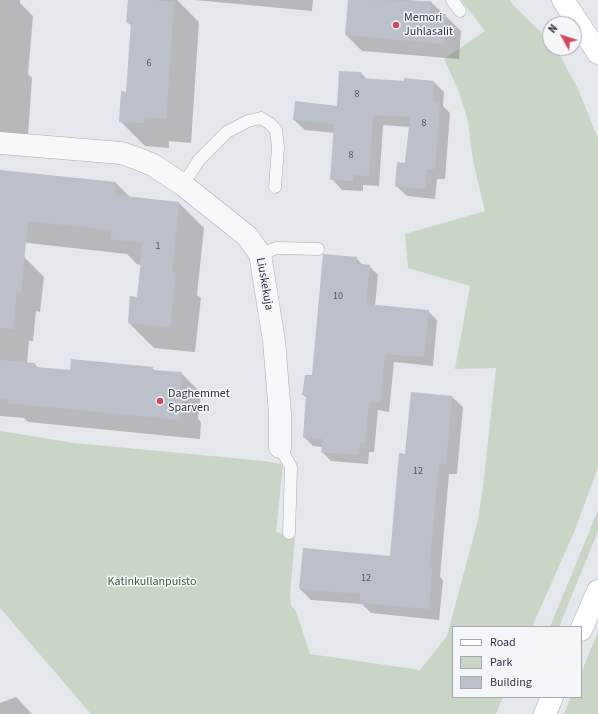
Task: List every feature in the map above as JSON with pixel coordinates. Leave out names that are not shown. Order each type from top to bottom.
[{"type":"main road","points":[[563,0],[598,53]]},
{"type":"main road","points":[[582,628],[598,590]]},
{"type":"main road","points":[[545,714],[552,698]]},
{"type":"street","name":"Liuskekuja","points":[[0,143],[121,153],[153,165],[183,185],[247,236],[260,254],[274,341],[280,414],[280,447]]},
{"type":"lane","points":[[452,0],[460,11]]},
{"type":"lane","points":[[183,185],[199,160],[227,132],[248,121],[261,118],[269,122],[276,130],[278,147],[275,187]]},
{"type":"lane","points":[[260,254],[277,248],[318,249]]},
{"type":"lane","name":"Liuskekuja","points":[[280,447],[291,467],[289,534]]},
{"type":"green space","name":"Katinkullanpuisto","points":[[461,0],[510,0],[515,7],[542,33],[542,56],[560,56],[578,89],[598,138],[598,467],[575,530],[532,626],[452,626],[452,698],[503,698],[496,714],[91,714],[0,608],[0,431],[74,443],[283,464],[276,532],[295,538],[290,595],[291,605],[296,611],[310,654],[420,670],[447,636],[478,520],[496,368],[455,369],[470,286],[408,268],[405,234],[485,211],[473,161],[468,121],[459,92],[444,59],[485,31]]},
{"type":"green space","points":[[598,510],[598,531],[559,626],[550,626]]},
{"type":"green space","points":[[598,632],[598,714],[564,714],[571,698],[582,698],[582,671]]},
{"type":"building","points":[[128,0],[174,2],[166,119],[145,117],[144,123],[119,122],[121,91],[126,92],[131,23],[126,22]]},
{"type":"building","name":"Memori Juhlasalit","points":[[348,0],[431,1],[430,13],[446,14],[444,44],[345,35]]},
{"type":"building","points":[[339,71],[361,72],[360,78],[404,81],[404,78],[434,81],[433,101],[440,102],[435,169],[427,169],[425,189],[395,186],[397,162],[405,163],[410,117],[373,115],[369,176],[353,175],[353,181],[330,180],[334,124],[293,120],[295,101],[337,106]]},
{"type":"building","points":[[0,170],[116,182],[115,195],[179,202],[172,272],[176,272],[170,327],[128,323],[130,296],[137,297],[143,243],[111,239],[112,230],[28,221],[21,293],[17,292],[13,329],[0,328]]},
{"type":"building","points":[[323,254],[357,257],[356,263],[370,265],[366,304],[429,310],[424,357],[385,354],[380,403],[369,402],[365,443],[360,443],[359,455],[321,452],[323,439],[303,438],[306,395],[302,395],[305,375],[312,375]]},
{"type":"building","points":[[71,359],[153,367],[152,370],[182,372],[179,401],[182,401],[180,420],[7,403],[8,399],[0,398],[0,360],[35,363],[35,367],[70,370]]},
{"type":"building","points":[[411,392],[452,396],[446,464],[439,463],[429,568],[432,568],[429,609],[360,603],[360,594],[299,589],[303,548],[390,556],[399,453],[405,454]]},
{"type":"place","name":"Memori Juhlasalit","points":[[396,25]]},
{"type":"place","name":"Daghemmet Sparven","points":[[160,401]]}]
